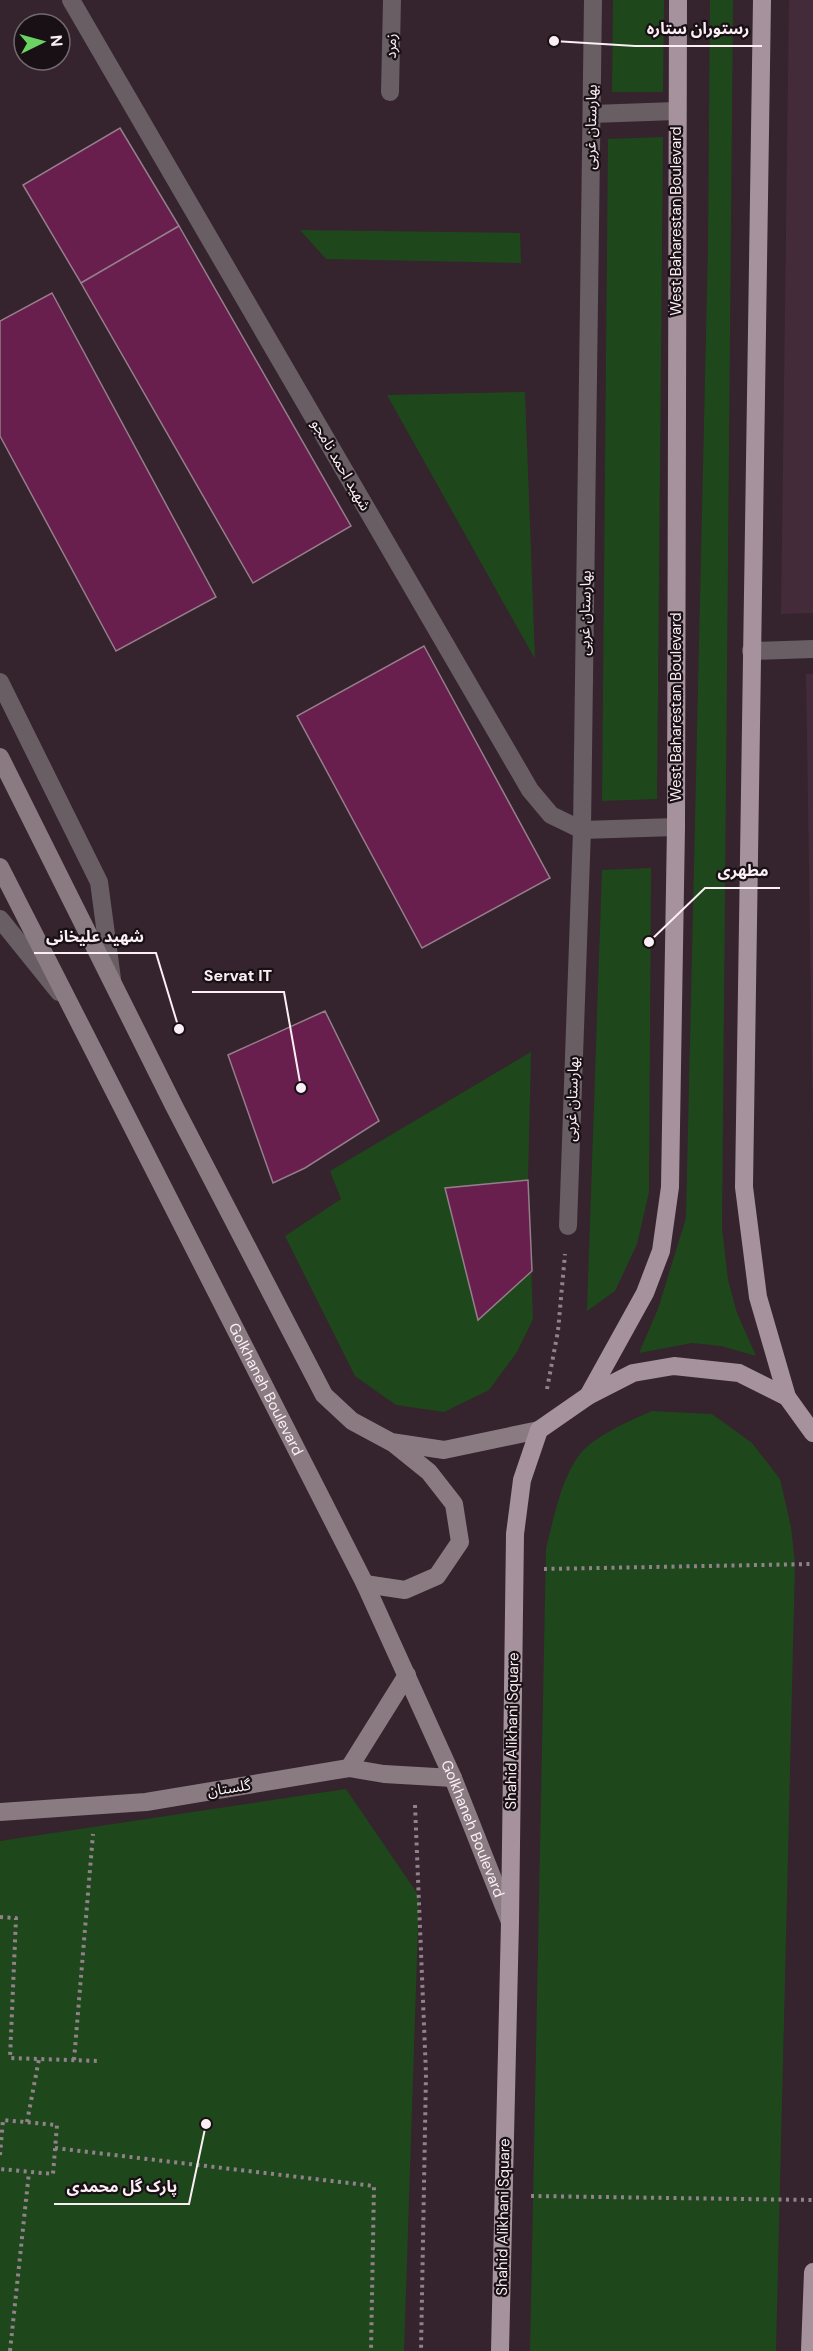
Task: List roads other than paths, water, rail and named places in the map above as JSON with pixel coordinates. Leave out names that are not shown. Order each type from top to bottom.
[{"type":"main road","name":"West Baharestan Boulevard","points":[[588,1396],[645,1293],[661,1251],[670,1187],[676,828],[678,0]]},
{"type":"main road","points":[[762,0],[744,1187],[758,1297],[787,1397],[813,1433]]},
{"type":"main road","points":[[0,757],[180,1116],[324,1395],[352,1421],[391,1442],[429,1472],[454,1504],[460,1542],[437,1576],[405,1590],[365,1584]]},
{"type":"main road","name":"Golkhaneh Boulevard","points":[[0,867],[365,1584],[453,1778],[510,1922]]},
{"type":"main road","points":[[391,1442],[444,1450],[539,1430],[588,1396],[633,1373],[674,1366],[739,1373],[787,1397]]},
{"type":"main road","name":"Shahid Alikhani Square","points":[[500,2351],[510,1922],[514,1534],[522,1480],[539,1430]]},
{"type":"main road","points":[[349,1768],[406,1675]]},
{"type":"main road","name":"گلستان","points":[[0,1812],[146,1802],[349,1768],[414,1777],[453,1778]]},
{"type":"main road","points":[[810,2351],[813,2272]]},
{"type":"street","name":"شهید احمد نامجو","points":[[71,0],[530,790],[551,815],[582,830],[676,828]]},
{"type":"street","name":"زمرد","points":[[390,92],[392,0]]},
{"type":"street","name":"بهارستان غربی","points":[[568,1227],[582,830],[593,0]]},
{"type":"street","points":[[591,114],[676,111]]},
{"type":"street","points":[[751,651],[813,649]]},
{"type":"street","points":[[0,682],[99,882],[112,979]]},
{"type":"street","points":[[0,919],[70,1005]]},
{"type":"place","name":"رستوران ستاره","points":[[554,41]]},
{"type":"place","name":"مطهری","points":[[649,942]]},
{"type":"place","name":"شهید علیخانی","points":[[179,1029]]},
{"type":"place","name":"Servat IT","points":[[301,1088]]},
{"type":"place","name":"پارک گل محمدی","points":[[206,2124]]}]
